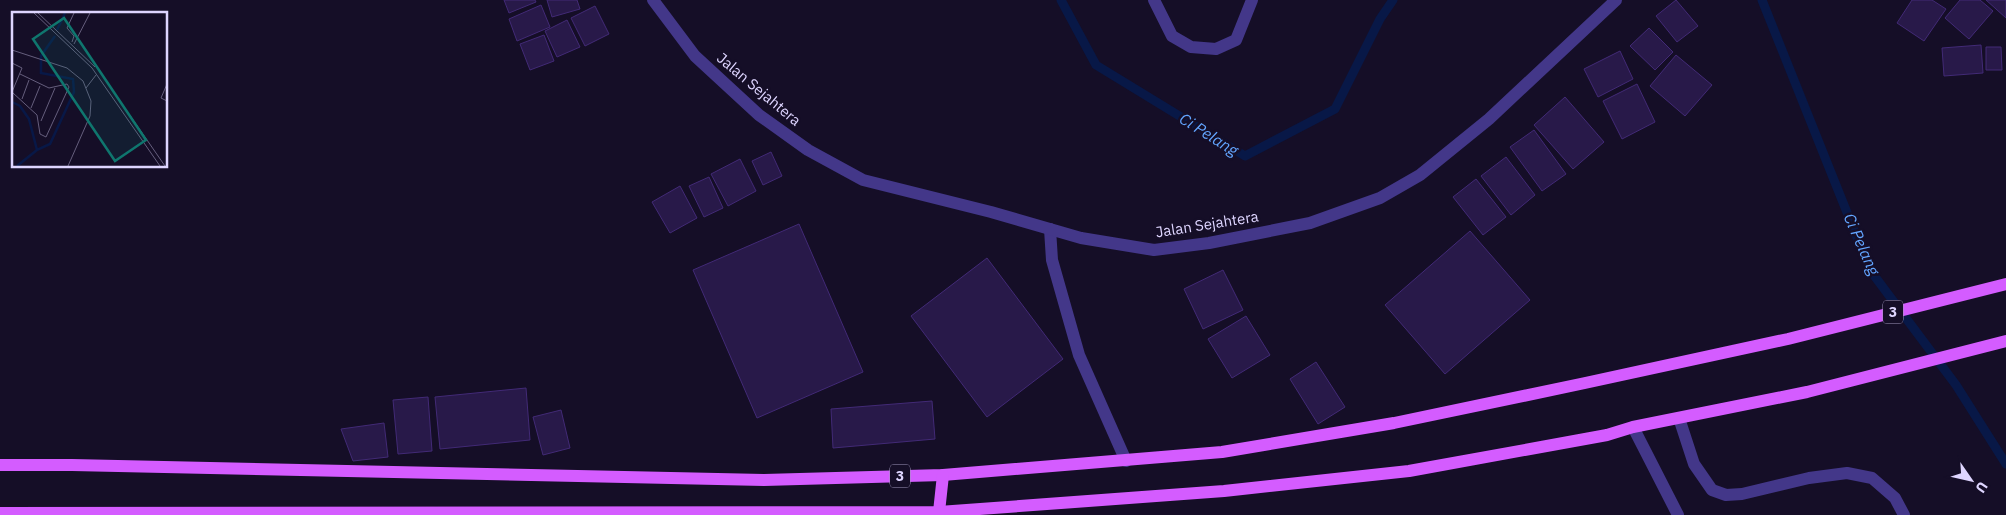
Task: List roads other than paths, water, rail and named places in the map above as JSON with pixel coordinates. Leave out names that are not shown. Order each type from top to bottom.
[{"type":"main road","name":"3","points":[[0,465],[764,480],[943,475],[1222,452],[1394,423],[1788,339],[2002,285]]},
{"type":"main road","points":[[0,513],[939,512],[1224,491],[1409,471],[1607,435],[1632,427],[1807,392],[2006,341]]},
{"type":"main road","points":[[939,512],[943,475]]},
{"type":"street","name":"Jalan Sejahtera","points":[[653,0],[696,56],[760,115],[808,150],[863,180],[991,212],[1081,238],[1154,250],[1209,243],[1310,223],[1380,198],[1420,175],[1489,119],[1616,0]]},
{"type":"street","points":[[1154,0],[1172,36],[1191,47],[1216,49],[1236,40],[1252,0]]},
{"type":"street","points":[[1050,229],[1052,260],[1079,355],[1126,460]]},
{"type":"street","points":[[1680,418],[1694,464],[1712,490],[1726,495],[1742,494],[1809,478],[1847,473],[1872,478],[1895,498],[1904,515]]},
{"type":"street","points":[[1632,427],[1678,515]]},
{"type":"waterway","name":"Ci Pelang","points":[[1061,0],[1096,65],[1245,156],[1335,109],[1380,19],[1393,0]]},
{"type":"waterway","name":"Ci Pelang","points":[[1762,0],[1870,270],[1956,385],[2006,464]]}]
